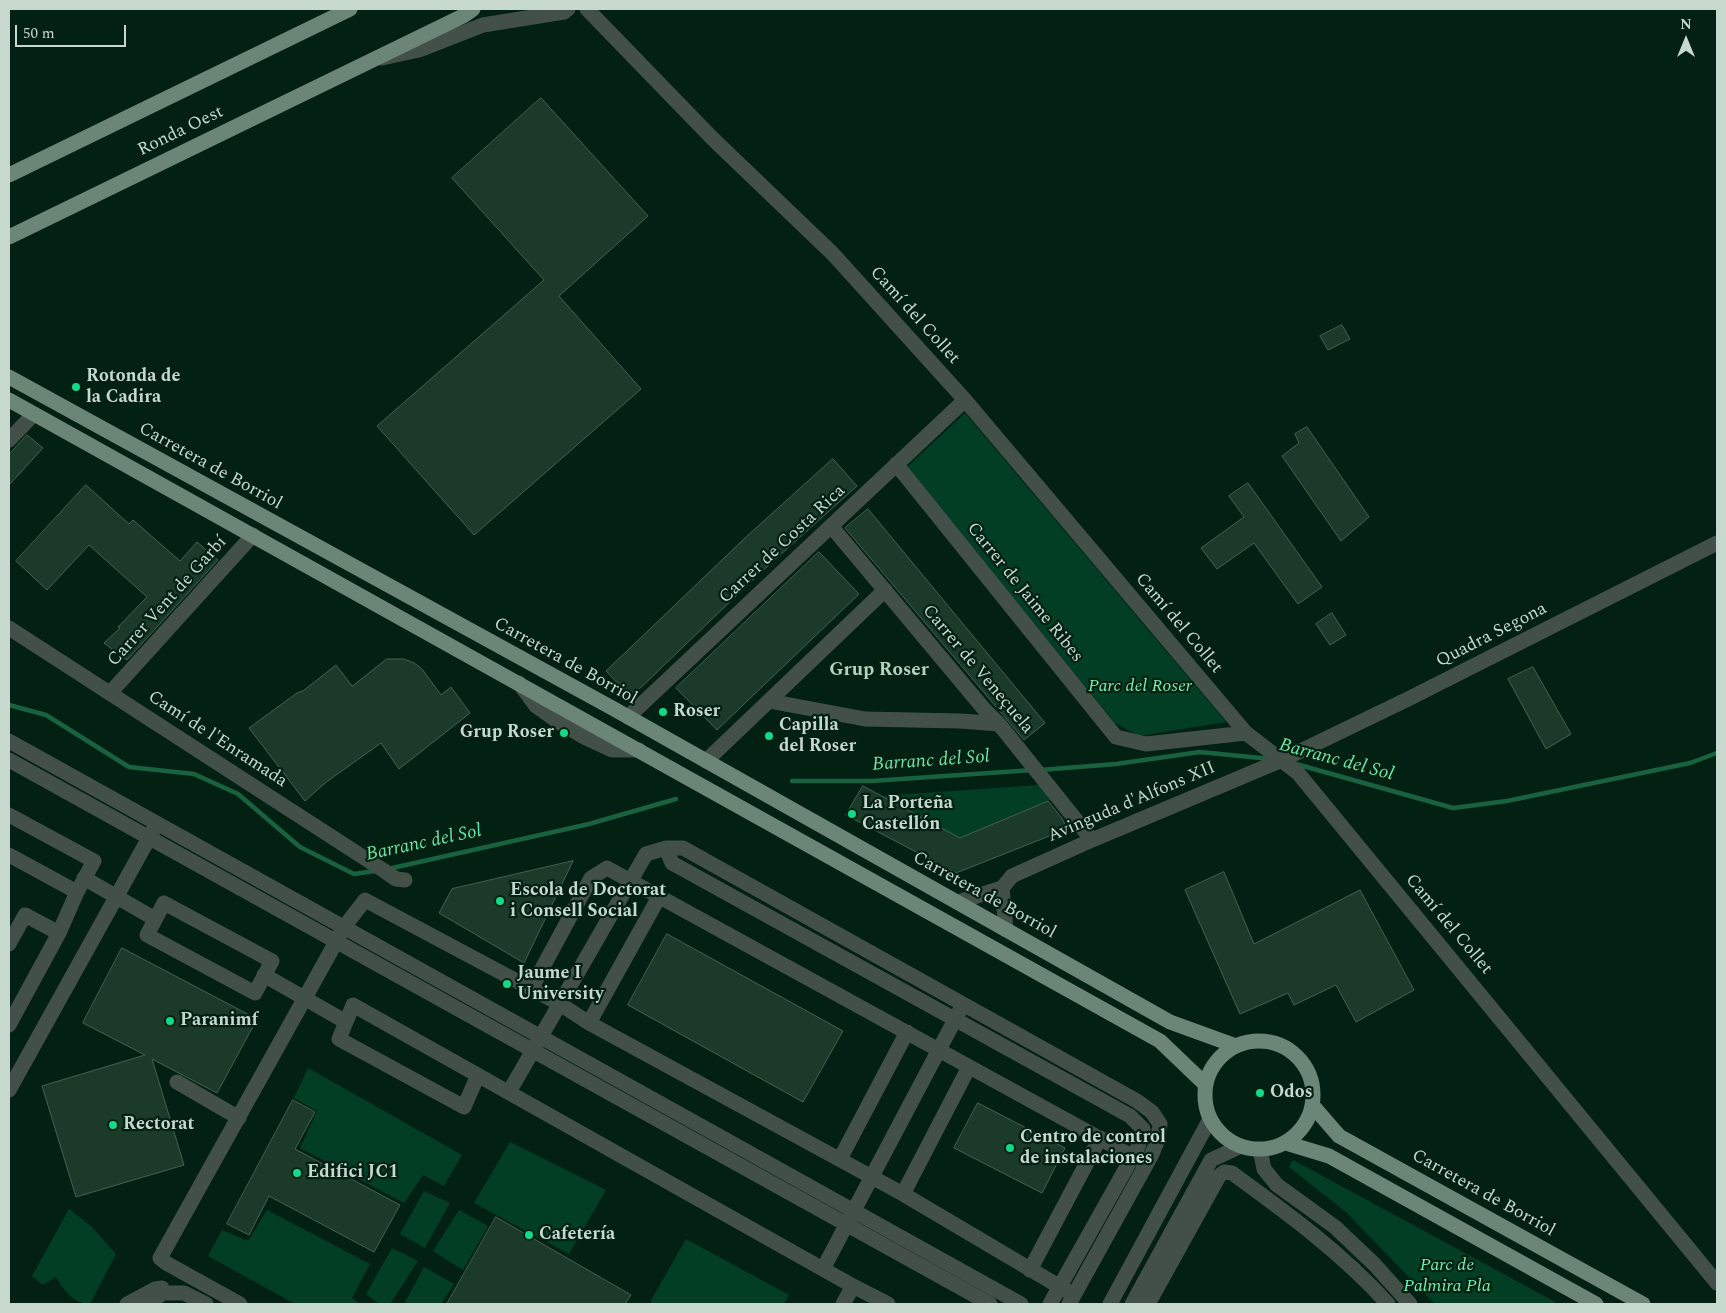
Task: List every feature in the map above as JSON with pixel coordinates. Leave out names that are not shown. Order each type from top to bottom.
[{"type":"main road","name":"Ronda Oest","points":[[9,175],[350,9]]},
{"type":"main road","name":"Ronda Oest","points":[[9,237],[463,16],[473,9]]},
{"type":"main road","name":"Carretera de Borriol","points":[[9,377],[628,717],[1170,1022],[1236,1046]]},
{"type":"main road","points":[[9,400],[1160,1041],[1206,1085]]},
{"type":"main road","points":[[1266,1041],[1293,1052],[1311,1076],[1313,1106],[1304,1128],[1286,1143],[1260,1150],[1241,1146],[1223,1136],[1210,1119],[1205,1102],[1206,1085],[1216,1062],[1236,1046],[1266,1041]]},
{"type":"main road","name":"Carretera de Borriol","points":[[1313,1106],[1339,1136],[1643,1304]]},
{"type":"main road","points":[[1286,1143],[1329,1156],[1596,1304]]},
{"type":"street","name":"Ronda Oest","points":[[370,61],[419,50],[483,25],[564,12],[568,9]]},
{"type":"street","name":"Camí del Collet","points":[[587,9],[713,139],[833,254],[965,400],[1246,732],[1298,773],[1717,1283]]},
{"type":"street","name":"Carrer de Costa Rica","points":[[628,717],[965,400]]},
{"type":"street","points":[[9,440],[33,414]]},
{"type":"street","name":"Carrer de Jaime Ribes","points":[[896,464],[1116,737],[1146,744],[1246,732]]},
{"type":"street","name":"Carrer de Veneçuela","points":[[830,526],[984,709],[999,724],[1092,840]]},
{"type":"street","name":"Carrer Vent de Garbí","points":[[110,693],[253,535]]},
{"type":"street","name":"Quadra Segona","points":[[1282,760],[1408,699],[1717,543]]},
{"type":"street","points":[[706,761],[885,590]]},
{"type":"street","name":"Camí de l'Enramada","points":[[9,628],[396,879],[405,880]]},
{"type":"street","points":[[769,701],[865,719],[961,721],[999,724]]},
{"type":"street","points":[[961,721],[984,709]]},
{"type":"street","points":[[9,741],[541,1037],[850,1218],[990,1304]]},
{"type":"street","points":[[9,760],[533,1050],[850,1218],[1021,1304]]},
{"type":"street","name":"Avinguda d'Alfons XII","points":[[958,902],[1002,888],[1012,876],[1282,760]]},
{"type":"street","points":[[9,815],[94,861],[77,892],[59,933],[9,1025]]},
{"type":"street","points":[[9,1090],[158,823]]},
{"type":"street","points":[[666,848],[672,862],[1130,1116],[1144,1129],[1132,1156],[1050,1304]]},
{"type":"street","points":[[240,1304],[163,1261],[304,997],[344,927],[365,900],[560,1004],[589,1023],[903,1194],[1060,1286],[1071,1300],[1147,1164],[1158,1139],[1160,1124],[1152,1112],[1137,1101],[682,848],[666,848],[646,854],[630,881],[560,1004],[509,1092]]},
{"type":"street","points":[[9,855],[77,892]]},
{"type":"street","points":[[531,989],[591,878],[607,868],[1147,1164]]},
{"type":"street","points":[[84,878],[155,919]]},
{"type":"street","points":[[1002,888],[1006,930]]},
{"type":"street","points":[[589,1023],[659,897]]},
{"type":"street","points":[[164,903],[272,961],[264,975],[255,992],[147,935],[164,903]]},
{"type":"street","points":[[9,944],[25,914],[59,933]]},
{"type":"street","points":[[264,975],[346,1022]]},
{"type":"street","points":[[823,1269],[963,1004]]},
{"type":"street","points":[[478,1075],[464,1107],[339,1039],[353,1005],[888,1304]]},
{"type":"street","points":[[840,1159],[906,1032]]},
{"type":"street","points":[[903,1194],[969,1067]]},
{"type":"street","points":[[177,1082],[239,1118]]},
{"type":"street","points":[[1110,1304],[1210,1119]]},
{"type":"street","points":[[1030,1270],[1100,1138]]},
{"type":"street","points":[[1132,1304],[1212,1160],[1241,1146]]},
{"type":"street","points":[[1260,1150],[1264,1169],[1277,1185],[1335,1227],[1374,1264],[1410,1304]]},
{"type":"street","points":[[1148,1304],[1224,1172],[1232,1173],[1322,1240],[1364,1278],[1388,1304]]},
{"type":"street","points":[[843,1304],[853,1286]]},
{"type":"street","points":[[126,1304],[155,1289],[170,1287],[206,1304]]},
{"type":"street","points":[[148,1304],[163,1293],[184,1293]]},
{"type":"street","points":[[164,1304],[166,1302],[182,1300],[200,1304]]},
{"type":"green space","name":"Parc del Roser","points":[[965,413],[1226,722],[1139,736],[1115,723],[907,467]]},
{"type":"green space","points":[[1040,785],[1054,798],[960,838],[880,796]]},
{"type":"green space","points":[[308,1068],[462,1155],[444,1186],[423,1175],[404,1203],[300,1148],[317,1111],[294,1098]]},
{"type":"green space","points":[[510,1142],[606,1190],[569,1254],[474,1203]]},
{"type":"green space","name":"Parc de Palmira Pla","points":[[1293,1160],[1559,1304],[1435,1304],[1346,1212],[1289,1167]]},
{"type":"green space","points":[[424,1191],[450,1203],[425,1248],[400,1234]]},
{"type":"green space","points":[[69,1209],[92,1227],[116,1254],[90,1304],[74,1299],[56,1277],[43,1285],[32,1276]]},
{"type":"green space","points":[[267,1210],[370,1264],[352,1298],[360,1304],[295,1304],[208,1256],[222,1230],[248,1241]]},
{"type":"green space","points":[[459,1210],[488,1226],[463,1270],[433,1251]]},
{"type":"green space","points":[[686,1239],[789,1295],[784,1304],[654,1304],[650,1302]]},
{"type":"green space","points":[[392,1248],[418,1261],[390,1304],[379,1304],[366,1294]]},
{"type":"green space","points":[[424,1267],[454,1284],[441,1304],[404,1304]]},
{"type":"building","points":[[541,98],[648,216],[559,296],[641,389],[474,535],[377,426],[544,280],[452,178]]},
{"type":"building","points":[[1342,325],[1350,339],[1328,350],[1320,336]]},
{"type":"building","points":[[1307,427],[1369,517],[1341,541],[1282,456],[1299,443],[1295,434]]},
{"type":"building","points":[[27,435],[43,448],[9,485],[9,455]]},
{"type":"building","points":[[833,459],[857,486],[760,573],[631,697],[606,671],[746,537]]},
{"type":"building","points":[[1248,483],[1322,587],[1298,604],[1254,543],[1217,569],[1201,548],[1244,517],[1229,496]]},
{"type":"building","points":[[86,485],[129,524],[133,520],[180,561],[197,542],[218,560],[127,660],[104,643],[147,597],[89,545],[47,590],[16,561]]},
{"type":"building","points":[[868,509],[1045,723],[1024,740],[845,528]]},
{"type":"building","points":[[819,552],[859,594],[717,730],[676,688]]},
{"type":"building","points":[[1332,613],[1346,635],[1330,645],[1316,624]]},
{"type":"building","points":[[387,659],[404,659],[414,663],[422,669],[441,695],[451,687],[470,713],[399,769],[381,743],[325,783],[305,801],[249,728],[297,693],[303,691],[336,665],[352,686]]},
{"type":"building","points":[[1533,667],[1571,734],[1546,749],[1508,679]]},
{"type":"building","points":[[863,786],[960,838],[1048,801],[1062,818],[1067,829],[956,873],[846,815]]},
{"type":"building","name":"Escola de Doctorat i Consell Social","points":[[573,861],[524,963],[439,913],[452,889]]},
{"type":"building","points":[[1224,872],[1254,944],[1360,890],[1414,990],[1356,1022],[1336,985],[1294,1005],[1288,993],[1240,1014],[1185,890]]},
{"type":"building","points":[[667,934],[843,1031],[803,1102],[628,1005]]},
{"type":"building","points":[[122,948],[257,1019],[217,1093],[152,1059],[184,1165],[76,1197],[42,1086],[145,1055],[83,1023]]},
{"type":"building","name":"Edifici JC1","points":[[293,1100],[315,1112],[295,1149],[400,1205],[374,1252],[269,1196],[249,1235],[227,1224]]},
{"type":"building","name":"Centro de control de instalaciones","points":[[978,1103],[1065,1148],[1042,1193],[954,1148]]},
{"type":"building","points":[[496,1217],[631,1295],[625,1304],[447,1304]]},
{"type":"waterway","name":"Barranc del Sol","points":[[9,705],[46,715],[129,767],[194,774],[238,794],[300,847],[354,874],[375,871]]},
{"type":"waterway","name":"Barranc del Sol","points":[[1040,770],[1116,764],[1200,752],[1271,759]]},
{"type":"waterway","name":"Barranc del Sol","points":[[1296,764],[1453,808],[1507,801],[1690,763],[1717,753]]},
{"type":"waterway","name":"Barranc del Sol","points":[[792,781],[872,781],[1033,770]]},
{"type":"waterway","name":"Barranc del Sol","points":[[388,869],[589,824],[676,799]]},
{"type":"place","name":"Rotonda de la Cadira","points":[[76,387]]},
{"type":"place","name":"Roser","points":[[663,712]]},
{"type":"place","name":"Grup Roser","points":[[564,733]]},
{"type":"place","name":"Capilla del Roser","points":[[769,736]]},
{"type":"place","name":"La Porteña Castellón","points":[[852,814]]},
{"type":"place","name":"Escola de Doctorat i Consell Social","points":[[500,901]]},
{"type":"place","name":"Jaume I University","points":[[507,984]]},
{"type":"place","name":"Paranimf","points":[[170,1021]]},
{"type":"place","name":"Odos","points":[[1260,1093]]},
{"type":"place","name":"Rectorat","points":[[113,1125]]},
{"type":"place","name":"Centro de control de instalaciones","points":[[1010,1148]]},
{"type":"place","name":"Edifici JC1","points":[[297,1173]]},
{"type":"place","name":"Cafetería","points":[[529,1235]]},
{"type":"district","name":"Grup Roser","points":[[879,671]]}]
